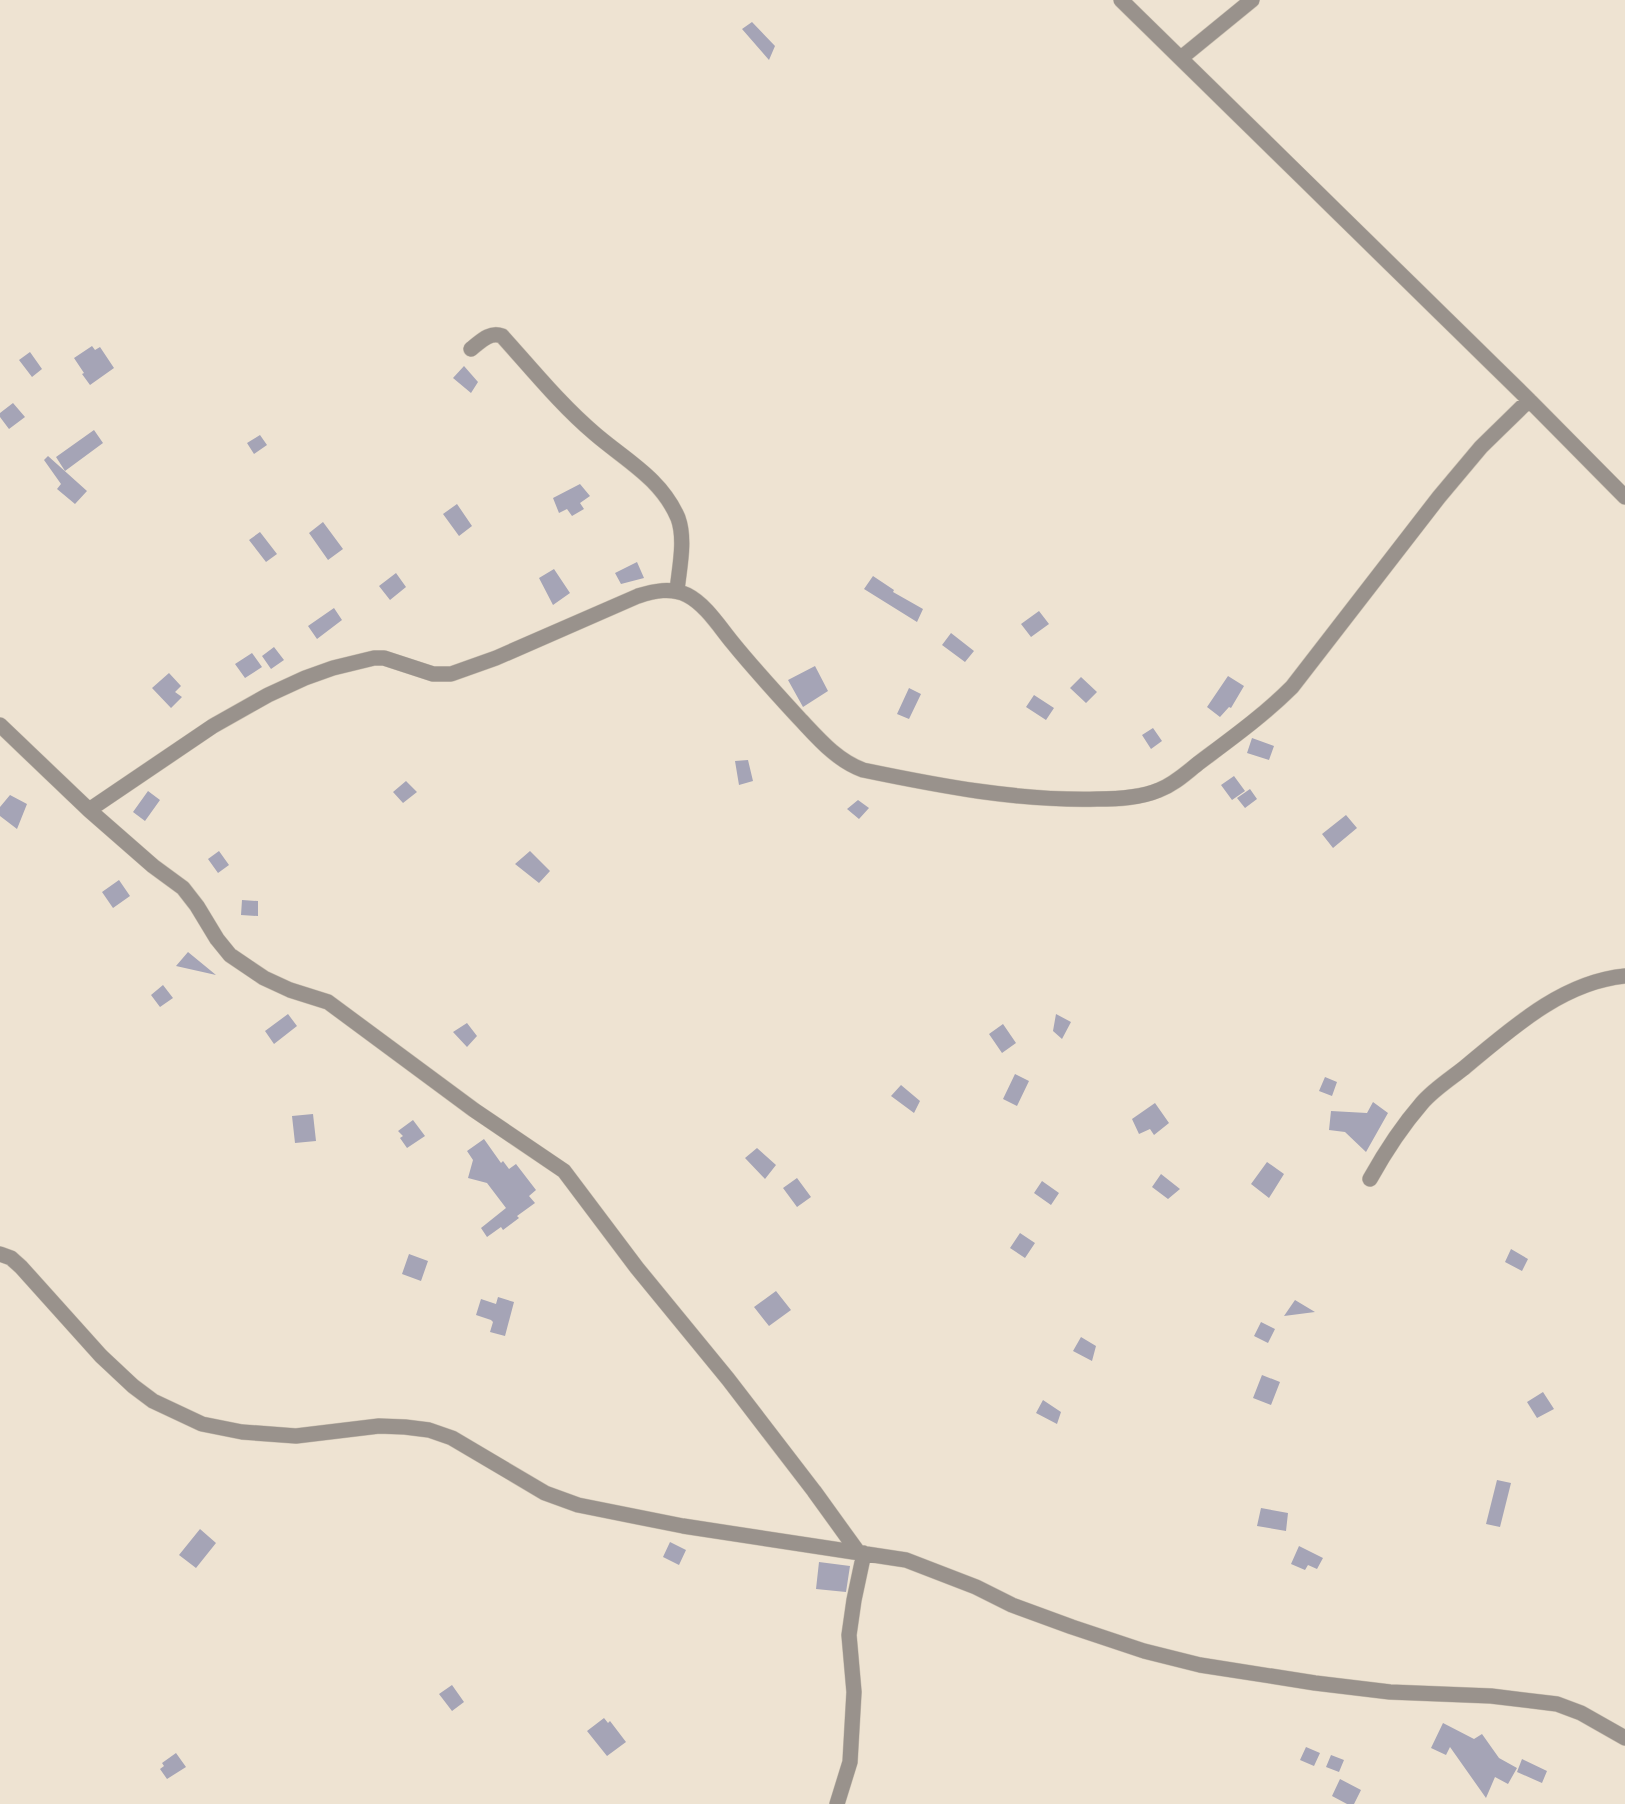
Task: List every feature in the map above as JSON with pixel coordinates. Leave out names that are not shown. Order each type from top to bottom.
[{"type":"street","points":[[1121,0],[1625,496]]},
{"type":"street","points":[[1181,58],[1252,0]]},
{"type":"street","points":[[471,349],[489,336],[498,334],[502,336],[545,385],[586,426],[623,454],[656,484],[678,519],[681,533],[677,591]]},
{"type":"street","points":[[89,810],[213,726],[268,695],[305,678],[333,668],[380,658],[427,673],[451,674],[496,658],[656,590],[677,591],[688,595],[703,608],[764,681],[823,743],[850,765],[874,772],[967,790],[1075,800],[1118,799],[1144,795],[1161,790],[1179,780],[1273,706],[1292,687],[1438,497],[1481,447],[1530,400]]},
{"type":"street","points":[[0,725],[89,810],[153,866],[183,888],[230,955],[264,978],[290,990],[328,1002],[474,1110],[564,1171],[637,1268],[742,1398],[861,1552],[849,1635],[854,1692],[850,1762],[837,1804]]},
{"type":"street","points":[[1370,1179],[1389,1145],[1423,1101],[1528,1016],[1570,992],[1609,978],[1625,976]]},
{"type":"street","points":[[0,1254],[11,1258],[21,1267],[101,1356],[133,1386],[153,1401],[202,1424],[253,1434],[296,1436],[379,1426],[429,1430],[452,1438],[545,1493],[578,1505],[682,1526],[906,1560],[976,1587],[1012,1605],[1144,1651],[1200,1665],[1280,1678],[1390,1692],[1491,1696],[1557,1704],[1581,1713],[1625,1738]]},
{"type":"building","points":[[752,22],[775,46],[769,60],[742,29]]},
{"type":"building","points":[[92,346],[95,350],[100,347],[114,368],[90,385],[74,358]]},
{"type":"building","points":[[30,352],[42,369],[32,377],[19,360]]},
{"type":"building","points":[[464,366],[478,382],[471,393],[453,378]]},
{"type":"building","points":[[13,403],[25,417],[9,429],[0,417],[0,413]]},
{"type":"building","points":[[94,430],[103,443],[65,471],[56,457]]},
{"type":"building","points":[[260,435],[267,445],[254,454],[247,443]]},
{"type":"building","points":[[48,456],[87,491],[75,504],[57,489],[61,484],[44,460]]},
{"type":"building","points":[[580,484],[590,496],[580,503],[584,509],[572,516],[567,509],[559,513],[553,498]]},
{"type":"building","points":[[457,504],[472,526],[459,536],[443,514]]},
{"type":"building","points":[[323,522],[343,549],[328,560],[309,533]]},
{"type":"building","points":[[260,532],[277,554],[266,562],[249,540]]},
{"type":"building","points":[[637,562],[644,578],[621,584],[615,573]]},
{"type":"building","points":[[554,569],[570,593],[553,605],[539,578]]},
{"type":"building","points":[[396,573],[406,587],[390,600],[379,586]]},
{"type":"building","points":[[873,576],[894,590],[893,592],[923,609],[917,622],[864,589]]},
{"type":"building","points":[[334,608],[342,620],[317,639],[308,626]]},
{"type":"building","points":[[1039,611],[1049,624],[1031,637],[1021,624]]},
{"type":"building","points":[[951,633],[974,651],[965,662],[942,645]]},
{"type":"building","points":[[274,647],[284,660],[271,669],[262,656]]},
{"type":"building","points":[[252,653],[262,667],[245,678],[235,664]]},
{"type":"building","points":[[815,666],[828,691],[803,707],[788,680]]},
{"type":"building","points":[[169,673],[181,686],[175,692],[182,697],[171,708],[152,688]]},
{"type":"building","points":[[1228,676],[1244,686],[1231,708],[1229,707],[1220,717],[1207,707]]},
{"type":"building","points":[[1081,677],[1097,692],[1086,703],[1070,688]]},
{"type":"building","points":[[909,688],[921,694],[909,719],[897,714]]},
{"type":"building","points":[[1034,695],[1054,708],[1046,720],[1026,707]]},
{"type":"building","points":[[1153,728],[1162,741],[1151,749],[1142,735]]},
{"type":"building","points":[[1252,738],[1274,746],[1269,760],[1247,753]]},
{"type":"building","points":[[748,760],[753,781],[739,785],[735,761]]},
{"type":"building","points":[[1234,776],[1245,791],[1232,800],[1221,785]]},
{"type":"building","points":[[406,781],[417,792],[403,803],[393,792]]},
{"type":"building","points":[[1250,789],[1257,799],[1245,808],[1237,798]]},
{"type":"building","points":[[148,791],[160,800],[145,821],[133,812]]},
{"type":"building","points":[[10,795],[27,804],[17,829],[0,816],[0,807]]},
{"type":"building","points":[[858,800],[869,808],[859,819],[847,809]]},
{"type":"building","points":[[1346,815],[1357,828],[1333,848],[1322,834]]},
{"type":"building","points":[[219,851],[229,865],[218,873],[208,859]]},
{"type":"building","points":[[530,851],[550,871],[539,883],[515,864]]},
{"type":"building","points":[[119,880],[130,896],[113,908],[102,892]]},
{"type":"building","points":[[242,900],[258,901],[258,916],[241,915]]},
{"type":"building","points":[[188,952],[216,975],[176,966]]},
{"type":"building","points":[[163,985],[173,998],[160,1007],[151,995]]},
{"type":"building","points":[[288,1014],[297,1026],[274,1044],[265,1031]]},
{"type":"building","points":[[1056,1014],[1071,1022],[1062,1039],[1053,1031]]},
{"type":"building","points":[[467,1023],[477,1036],[467,1047],[453,1032]]},
{"type":"building","points":[[1003,1024],[1016,1043],[1002,1053],[989,1034]]},
{"type":"building","points":[[1015,1074],[1029,1081],[1017,1106],[1003,1099]]},
{"type":"building","points":[[1325,1077],[1337,1082],[1332,1096],[1319,1091]]},
{"type":"building","points":[[901,1085],[920,1101],[914,1113],[891,1096]]},
{"type":"building","points":[[1373,1102],[1388,1113],[1366,1152],[1345,1132],[1329,1130],[1331,1111],[1367,1113]]},
{"type":"building","points":[[1155,1103],[1169,1123],[1154,1135],[1150,1129],[1139,1134],[1132,1119]]},
{"type":"building","points":[[313,1114],[316,1141],[295,1143],[292,1116]]},
{"type":"building","points":[[413,1120],[425,1136],[407,1148],[400,1138],[403,1136],[398,1131]]},
{"type":"building","points":[[484,1139],[501,1163],[503,1161],[509,1169],[516,1164],[536,1190],[529,1196],[535,1203],[503,1230],[501,1227],[487,1237],[481,1228],[506,1208],[487,1183],[468,1178],[473,1160],[467,1151]]},
{"type":"building","points":[[757,1148],[776,1165],[765,1179],[745,1158]]},
{"type":"building","points":[[1267,1162],[1284,1174],[1269,1198],[1251,1184]]},
{"type":"building","points":[[1161,1174],[1180,1189],[1168,1199],[1152,1187]]},
{"type":"building","points":[[797,1178],[811,1197],[797,1207],[783,1188]]},
{"type":"building","points":[[1042,1181],[1059,1193],[1051,1205],[1034,1193]]},
{"type":"building","points":[[1020,1233],[1035,1243],[1025,1258],[1010,1248]]},
{"type":"building","points":[[1511,1249],[1528,1259],[1522,1271],[1505,1262]]},
{"type":"building","points":[[409,1254],[428,1261],[421,1281],[402,1274]]},
{"type":"building","points":[[776,1291],[791,1310],[769,1326],[754,1307]]},
{"type":"building","points":[[498,1297],[514,1302],[505,1336],[490,1332],[493,1322],[476,1315],[481,1299],[496,1304]]},
{"type":"building","points":[[1295,1300],[1315,1312],[1284,1316]]},
{"type":"building","points":[[1261,1322],[1275,1329],[1268,1343],[1254,1336]]},
{"type":"building","points":[[1081,1337],[1096,1346],[1092,1361],[1073,1351]]},
{"type":"building","points":[[1262,1375],[1280,1382],[1271,1405],[1253,1398]]},
{"type":"building","points":[[1543,1392],[1554,1409],[1537,1418],[1527,1402]]},
{"type":"building","points":[[1043,1400],[1061,1412],[1057,1424],[1036,1413]]},
{"type":"building","points":[[1497,1480],[1511,1483],[1500,1527],[1486,1524]]},
{"type":"building","points":[[1261,1508],[1288,1513],[1286,1531],[1257,1526]]},
{"type":"building","points":[[200,1529],[216,1543],[196,1568],[179,1555]]},
{"type":"building","points":[[670,1542],[686,1550],[679,1565],[663,1557]]},
{"type":"building","points":[[1299,1546],[1323,1558],[1317,1569],[1308,1565],[1305,1570],[1291,1564]]},
{"type":"building","points":[[819,1562],[850,1566],[846,1592],[816,1589]]},
{"type":"building","points":[[452,1685],[464,1702],[452,1711],[439,1694]]},
{"type":"building","points":[[604,1718],[608,1723],[610,1721],[626,1742],[607,1756],[587,1731]]},
{"type":"building","points":[[1443,1723],[1474,1739],[1482,1734],[1499,1758],[1517,1768],[1508,1784],[1495,1777],[1486,1798],[1450,1747],[1446,1755],[1431,1748]]},
{"type":"building","points":[[1306,1747],[1320,1753],[1314,1766],[1300,1760]]},
{"type":"building","points":[[176,1753],[186,1767],[167,1779],[160,1769],[164,1766],[162,1763]]},
{"type":"building","points":[[1331,1755],[1344,1760],[1339,1772],[1326,1767]]},
{"type":"building","points":[[1522,1759],[1547,1771],[1542,1783],[1517,1772]]},
{"type":"building","points":[[1340,1779],[1361,1790],[1354,1804],[1347,1804],[1332,1796]]}]
